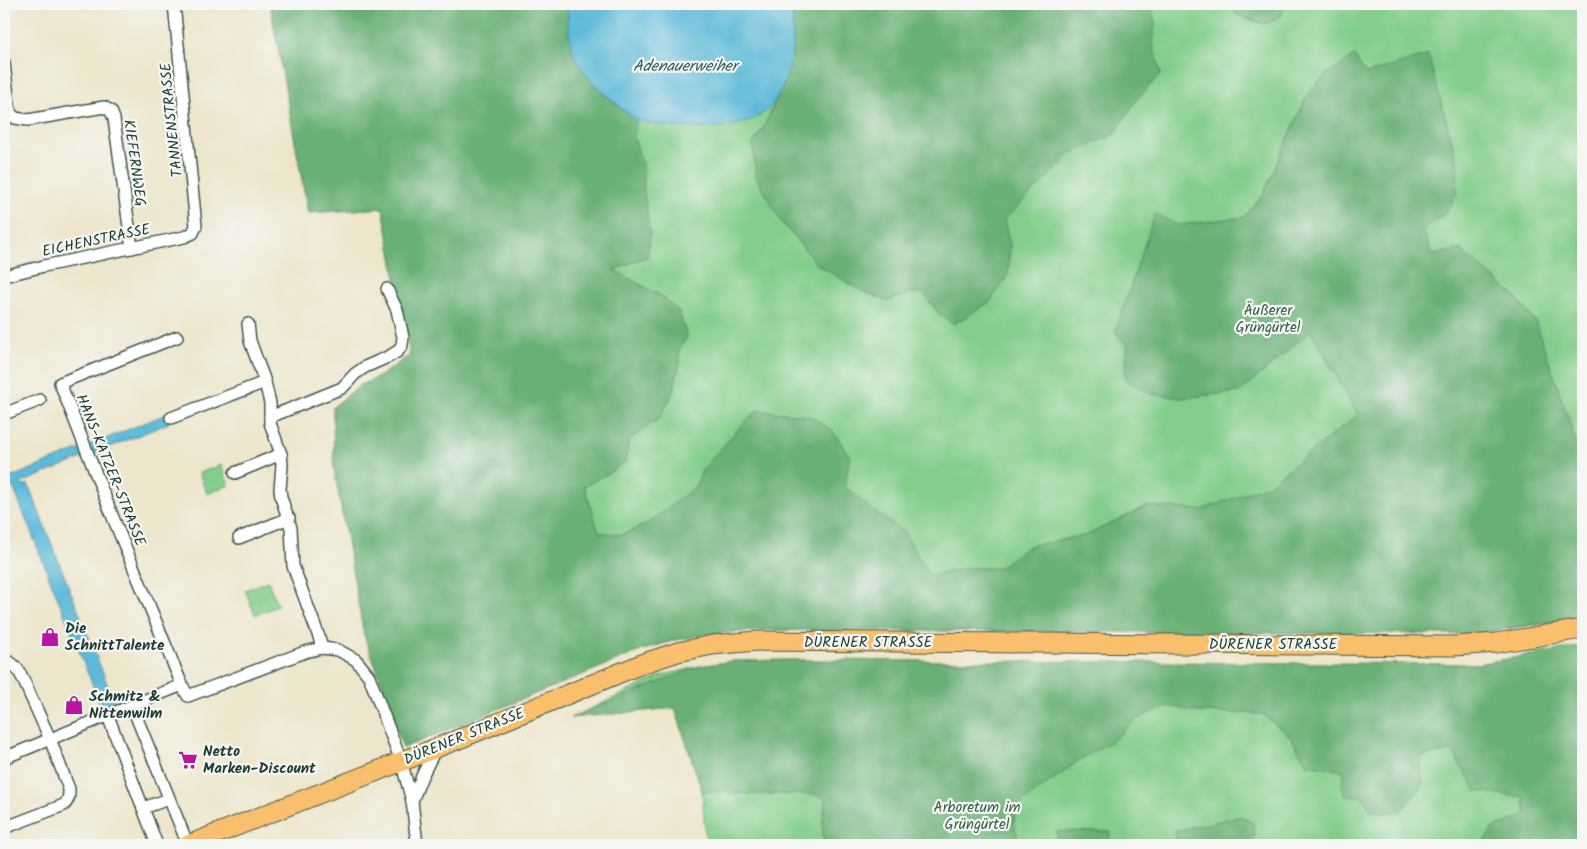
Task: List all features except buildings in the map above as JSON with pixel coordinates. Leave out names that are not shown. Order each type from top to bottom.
[{"type":"main road","name":"DÜRENER STRASSE","points":[[188,845],[644,663],[678,652],[712,645],[757,641],[1454,646],[1496,644],[1583,629]]},
{"type":"street","name":"TANNENSTRASSE","points":[[174,4],[196,226],[193,233]]},
{"type":"street","name":"KIEFERNWEG","points":[[4,63],[10,112],[15,118],[28,120],[104,107],[111,111],[114,119],[132,248]]},
{"type":"street","name":"EICHENSTRASSE","points":[[4,276],[184,237],[193,233]]},
{"type":"street","points":[[270,417],[342,388],[355,374],[365,367],[398,351],[402,346],[402,337],[397,310],[387,289]]},
{"type":"street","points":[[248,324],[250,341],[265,382],[270,403],[270,423],[281,454],[280,489],[292,528],[293,566],[322,648]]},
{"type":"street","name":"HANS-KATZER-STRASSE","points":[[177,336],[60,383],[182,685]]},
{"type":"street","points":[[171,418],[265,382]]},
{"type":"street","points":[[4,414],[40,400]]},
{"type":"street","points":[[235,473],[281,454]]},
{"type":"street","points":[[238,538],[289,518]]},
{"type":"street","points":[[4,758],[182,685],[188,696],[305,652],[322,648],[338,650],[356,660],[369,676],[402,761],[412,801],[418,845]]},
{"type":"street","points":[[4,660],[10,662],[19,671],[50,739],[69,789],[68,801],[64,804],[4,828]]},
{"type":"street","points":[[132,706],[188,845]]},
{"type":"street","points":[[108,716],[157,845]]},
{"type":"street","points":[[412,801],[437,747]]},
{"type":"street","points":[[143,808],[169,799]]},
{"type":"green space","name":"Äußerer Grüngürtel","points":[[270,4],[1583,4],[1583,618],[1473,634],[767,630],[706,634],[672,641],[640,651],[403,748],[364,635],[334,468],[333,407],[361,385],[380,376],[410,355],[383,208],[308,213]]},
{"type":"green space","points":[[270,4],[567,4],[572,46],[581,68],[607,97],[637,120],[633,135],[643,166],[644,192],[650,234],[648,256],[614,270],[661,296],[679,312],[687,338],[679,349],[680,362],[673,393],[659,419],[629,440],[625,462],[606,475],[584,486],[599,532],[621,535],[647,524],[695,487],[703,469],[741,426],[758,410],[811,416],[833,431],[850,457],[845,486],[871,509],[904,532],[930,576],[966,568],[998,568],[1029,546],[1087,535],[1147,506],[1201,510],[1268,485],[1358,415],[1311,331],[1240,392],[1180,398],[1152,394],[1125,380],[1127,346],[1115,332],[1155,214],[1178,225],[1244,217],[1263,195],[1308,93],[1327,74],[1354,56],[1366,74],[1428,55],[1458,163],[1457,194],[1445,214],[1423,229],[1432,255],[1460,249],[1515,296],[1535,321],[1583,465],[1583,616],[1473,634],[767,630],[706,634],[672,641],[640,651],[403,748],[364,635],[334,468],[333,407],[361,385],[380,376],[410,355],[383,208],[308,213]]},
{"type":"green space","points":[[795,4],[1151,4],[1155,22],[1153,46],[1161,74],[1136,100],[1115,134],[1072,153],[1004,220],[1010,245],[1008,275],[990,302],[954,324],[939,314],[923,293],[913,293],[887,301],[861,291],[817,264],[781,221],[756,177],[753,144],[765,125],[789,67]]},
{"type":"green space","points":[[1229,4],[1283,4],[1282,16],[1265,24],[1238,16]]},
{"type":"green space","points":[[221,465],[229,485],[207,494],[199,473]]},
{"type":"green space","points":[[268,581],[278,606],[255,615],[245,590]]},
{"type":"green space","points":[[1583,646],[1583,845],[706,845],[702,791],[675,708],[570,718],[661,676],[700,666],[732,661],[1477,664]]},
{"type":"green space","points":[[1583,646],[1583,806],[1578,807],[1583,820],[1583,845],[1483,845],[1493,828],[1526,815],[1523,797],[1476,791],[1452,751],[1421,756],[1422,784],[1415,795],[1401,811],[1381,813],[1370,810],[1362,796],[1346,796],[1342,786],[1344,771],[1307,764],[1290,736],[1262,714],[1197,712],[1168,706],[1136,719],[1115,739],[1078,761],[1017,806],[1014,821],[1018,841],[1015,845],[824,845],[822,824],[826,799],[814,794],[757,794],[702,791],[675,708],[570,718],[700,666],[732,661],[1477,664]]},
{"type":"green space","points":[[1241,816],[1253,823],[1255,836],[1244,845],[1179,845],[1174,831]]},
{"type":"green space","name":"Arboretum im Grüngürtel","points":[[1057,831],[1111,832],[1107,845],[1058,845]]},
{"type":"water","name":"Adenauerweiher","points":[[567,4],[795,4],[793,45],[789,68],[780,93],[772,105],[758,116],[742,123],[715,128],[690,128],[663,126],[638,120],[627,113],[590,80],[579,65],[571,44]]},
{"type":"water","points":[[166,414],[169,423],[21,483],[23,486],[28,484],[114,701],[101,706],[13,487],[4,490],[4,480]]},
{"type":"place","name":"Die SchnittTalente","points":[[50,637]]},
{"type":"place","name":"Schmitz & Nittenwilm","points":[[74,705]]},
{"type":"place","name":"Netto Marken-Discount","points":[[188,760]]}]
